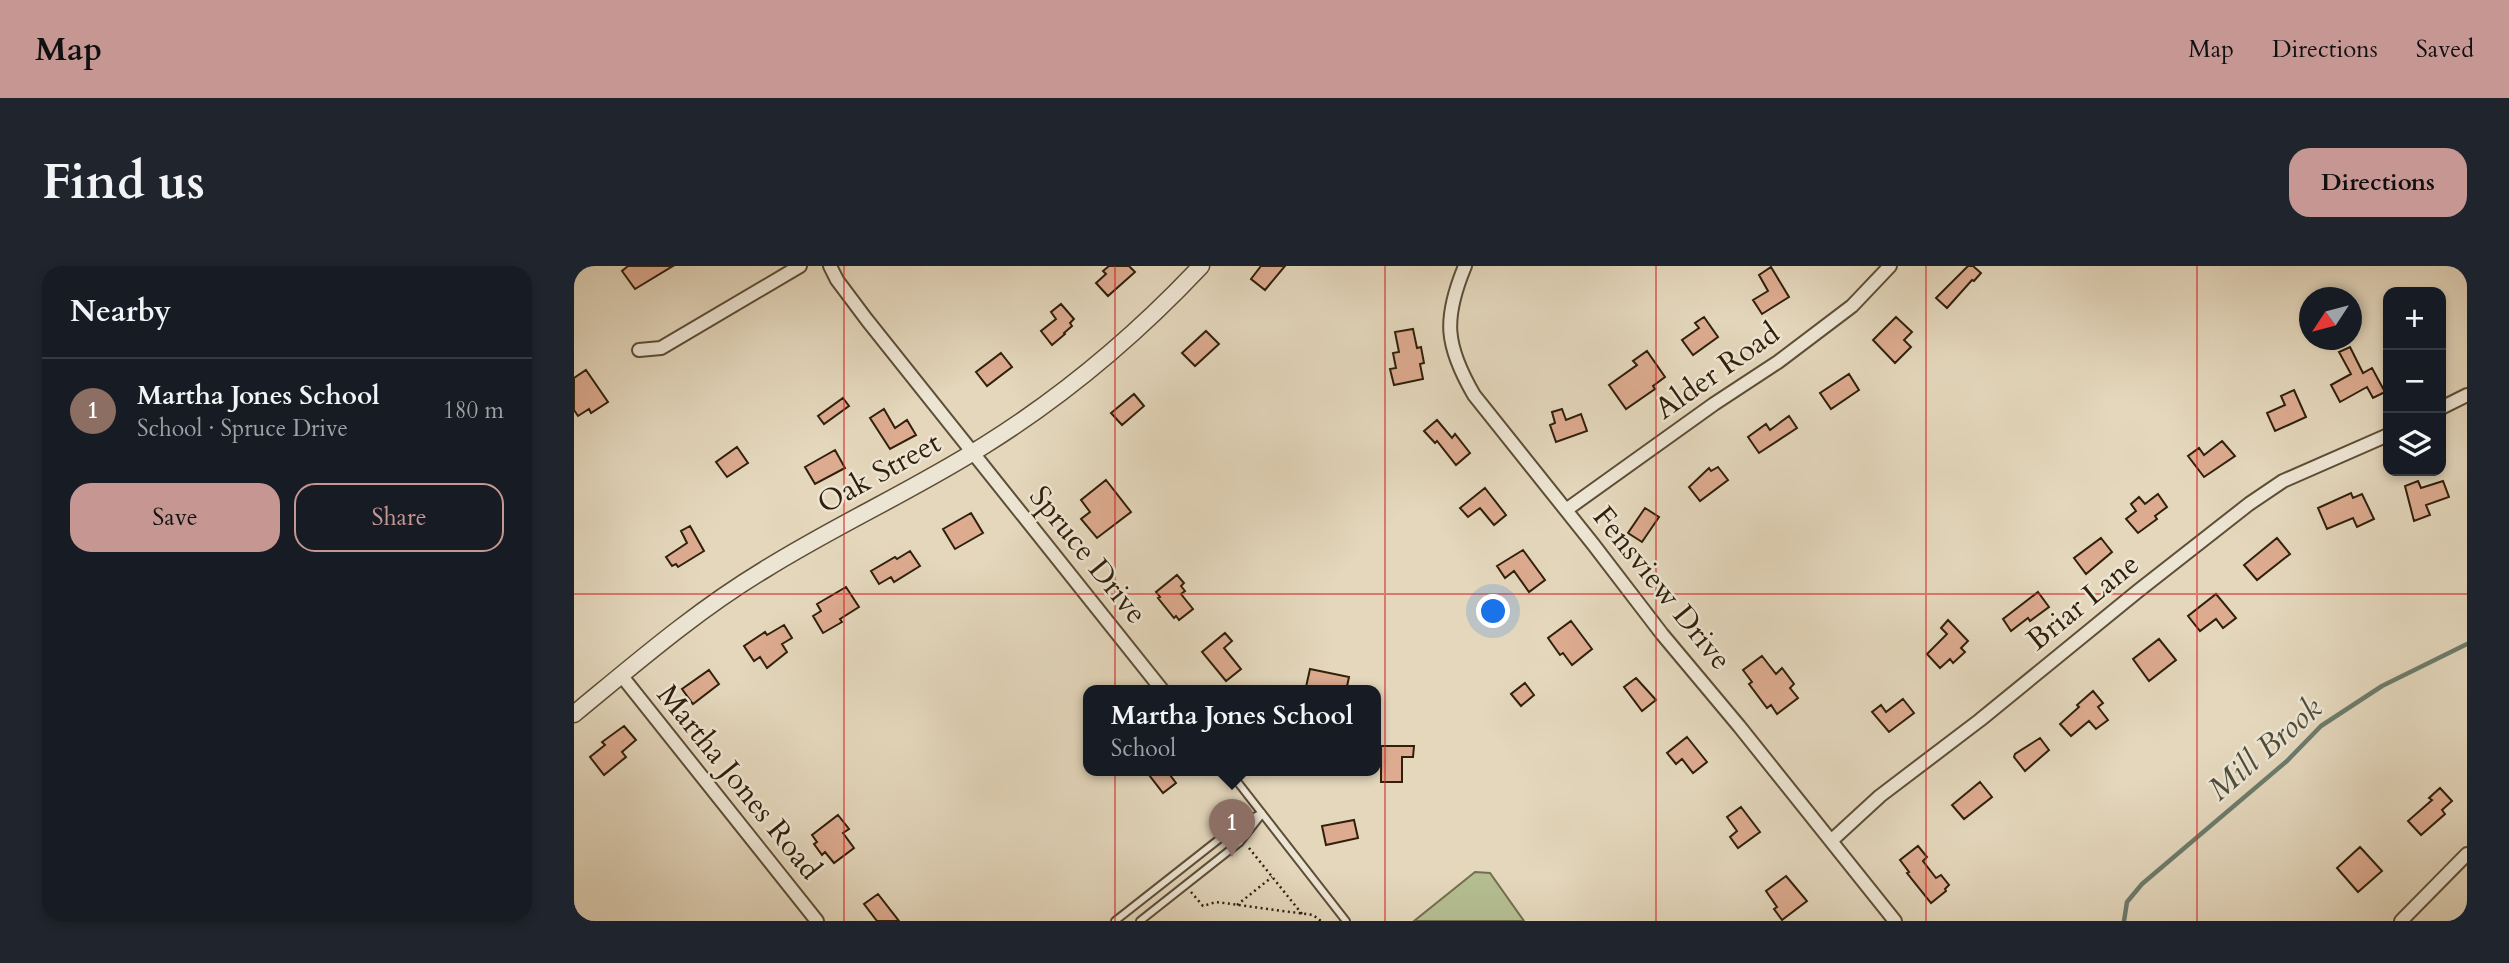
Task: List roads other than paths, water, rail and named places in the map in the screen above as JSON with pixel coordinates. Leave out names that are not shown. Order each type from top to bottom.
[{"type":"street","points":[[639,350],[661,348],[800,266]]},
{"type":"street","name":"Spruce Drive","points":[[830,266],[867,320],[1158,685]]},
{"type":"street","name":"Oak Street","points":[[574,714],[663,640],[765,569],[972,453],[1038,410],[1100,363],[1170,299],[1201,266]]},
{"type":"street","name":"Fensview Drive","points":[[1465,266],[1450,308],[1449,334],[1463,376],[1474,395],[1662,634],[1895,921]]},
{"type":"street","name":"Alder Road","points":[[1566,510],[1714,404],[1778,362],[1852,306],[1890,266]]},
{"type":"street","points":[[2446,406],[2467,395]]},
{"type":"street","name":"Briar Lane","points":[[1831,841],[1881,796],[2249,504],[2283,481],[2383,437]]},
{"type":"street","name":"Martha Jones Road","points":[[621,675],[817,921]]},
{"type":"street","points":[[2401,921],[2467,854]]},
{"type":"lane","points":[[1233,776],[1346,921]]},
{"type":"lane","points":[[1140,921],[1240,842],[1262,813]]},
{"type":"lane","points":[[1115,921],[1232,829],[1262,813]]},
{"type":"waterway","name":"Mill Brook","points":[[2124,921],[2127,902],[2142,884],[2287,761],[2321,726],[2382,686],[2467,644]]},
{"type":"place","name":"Martha Jones School","points":[[1232,857]]}]
